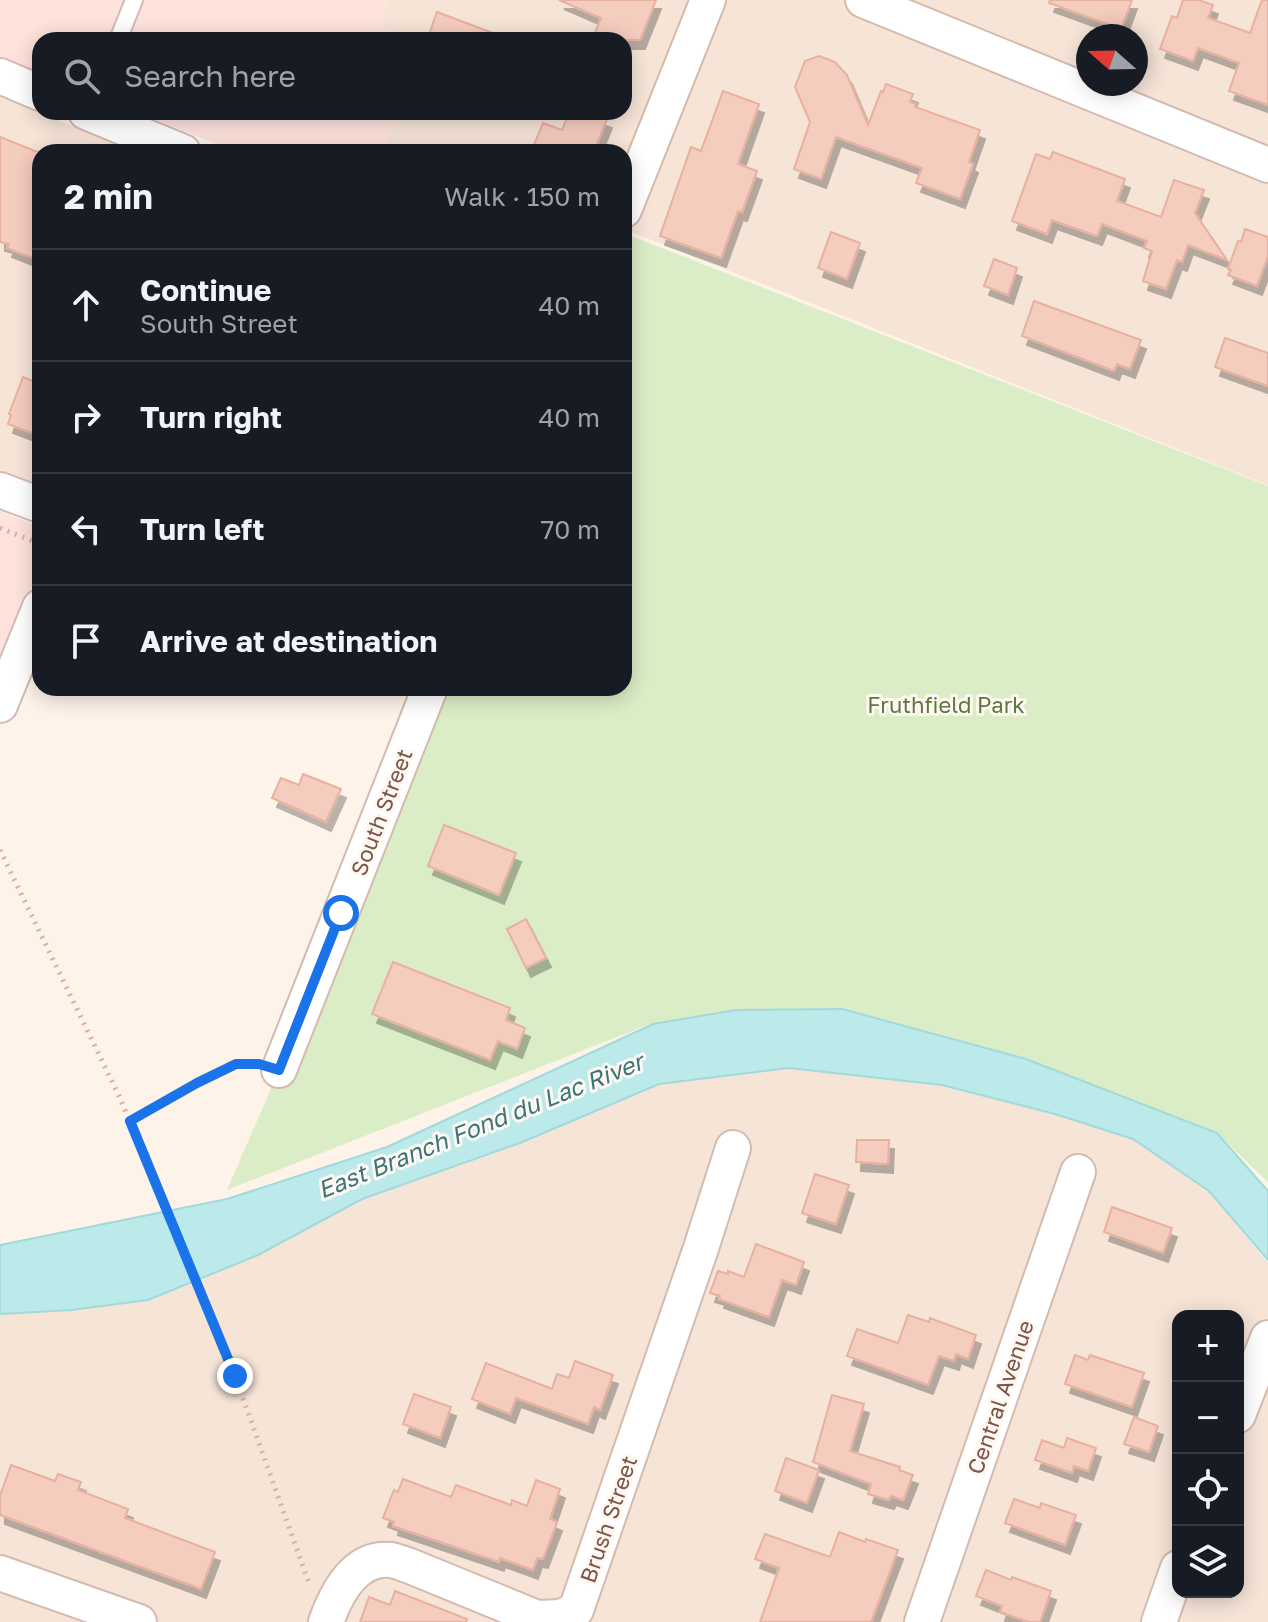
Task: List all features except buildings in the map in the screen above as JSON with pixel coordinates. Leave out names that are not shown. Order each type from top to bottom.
[{"type":"street","points":[[632,190],[708,0]]},
{"type":"street","points":[[863,0],[1268,165]]},
{"type":"street","points":[[0,76],[32,90]]},
{"type":"street","points":[[107,120],[164,144]]},
{"type":"street","points":[[0,490],[32,502]]},
{"type":"street","points":[[0,705],[32,627]]},
{"type":"street","name":"South Street","points":[[279,1070],[427,696]]},
{"type":"street","name":"Brush Street","points":[[326,1622],[343,1584],[365,1566],[383,1560],[410,1566],[537,1618],[561,1617],[576,1610],[733,1148]]},
{"type":"street","name":"Central Avenue","points":[[922,1622],[1078,1172]]},
{"type":"street","points":[[1244,1400],[1268,1338]]},
{"type":"street","points":[[0,1573],[139,1622]]},
{"type":"street","points":[[1159,1622],[1172,1585]]},
{"type":"lane","points":[[121,32],[134,0]]},
{"type":"path","points":[[0,528],[32,541]]},
{"type":"path","points":[[0,850],[130,1121],[235,1376],[310,1587]]},
{"type":"path","points":[[130,1121],[236,1064],[259,1064],[279,1070]]},
{"type":"shaded area","points":[[0,0],[389,0],[379,25],[395,32],[32,32],[32,71],[0,58]]},
{"type":"shaded area","points":[[389,0],[1268,0],[1268,485],[632,232],[632,144],[385,144],[395,120],[632,120],[632,32],[395,32],[379,25]]},
{"type":"shaded area","points":[[0,97],[32,110],[32,120],[58,120],[118,144],[32,144],[32,483],[0,470]]},
{"type":"shaded area","points":[[156,120],[395,120],[385,144],[217,144]]},
{"type":"shaded area","points":[[0,511],[32,524],[32,587],[0,668]]},
{"type":"shaded area","points":[[789,1068],[941,1085],[1053,1113],[1133,1139],[1208,1190],[1268,1263],[1268,1622],[0,1622],[0,1314],[71,1310],[148,1300],[257,1255],[361,1199],[519,1144],[658,1084]]},
{"type":"green space","name":"Fruthfield Park","points":[[632,236],[1268,486],[1268,1182],[1217,1133],[1025,1058],[841,1009],[737,1009],[650,1024],[227,1190],[279,1070],[427,696],[632,696]]},
{"type":"water","name":"East Branch Fond du Lac River","points":[[842,1009],[1026,1059],[1217,1133],[1268,1191],[1268,1260],[1209,1191],[1133,1139],[1055,1114],[942,1085],[789,1068],[659,1084],[520,1143],[362,1199],[258,1255],[148,1300],[71,1310],[0,1314],[0,1245],[227,1199],[387,1147],[653,1024],[736,1010]]},
{"type":"route","points":[[235,1376],[130,1121],[236,1064],[259,1064],[279,1070],[341,913]]}]
